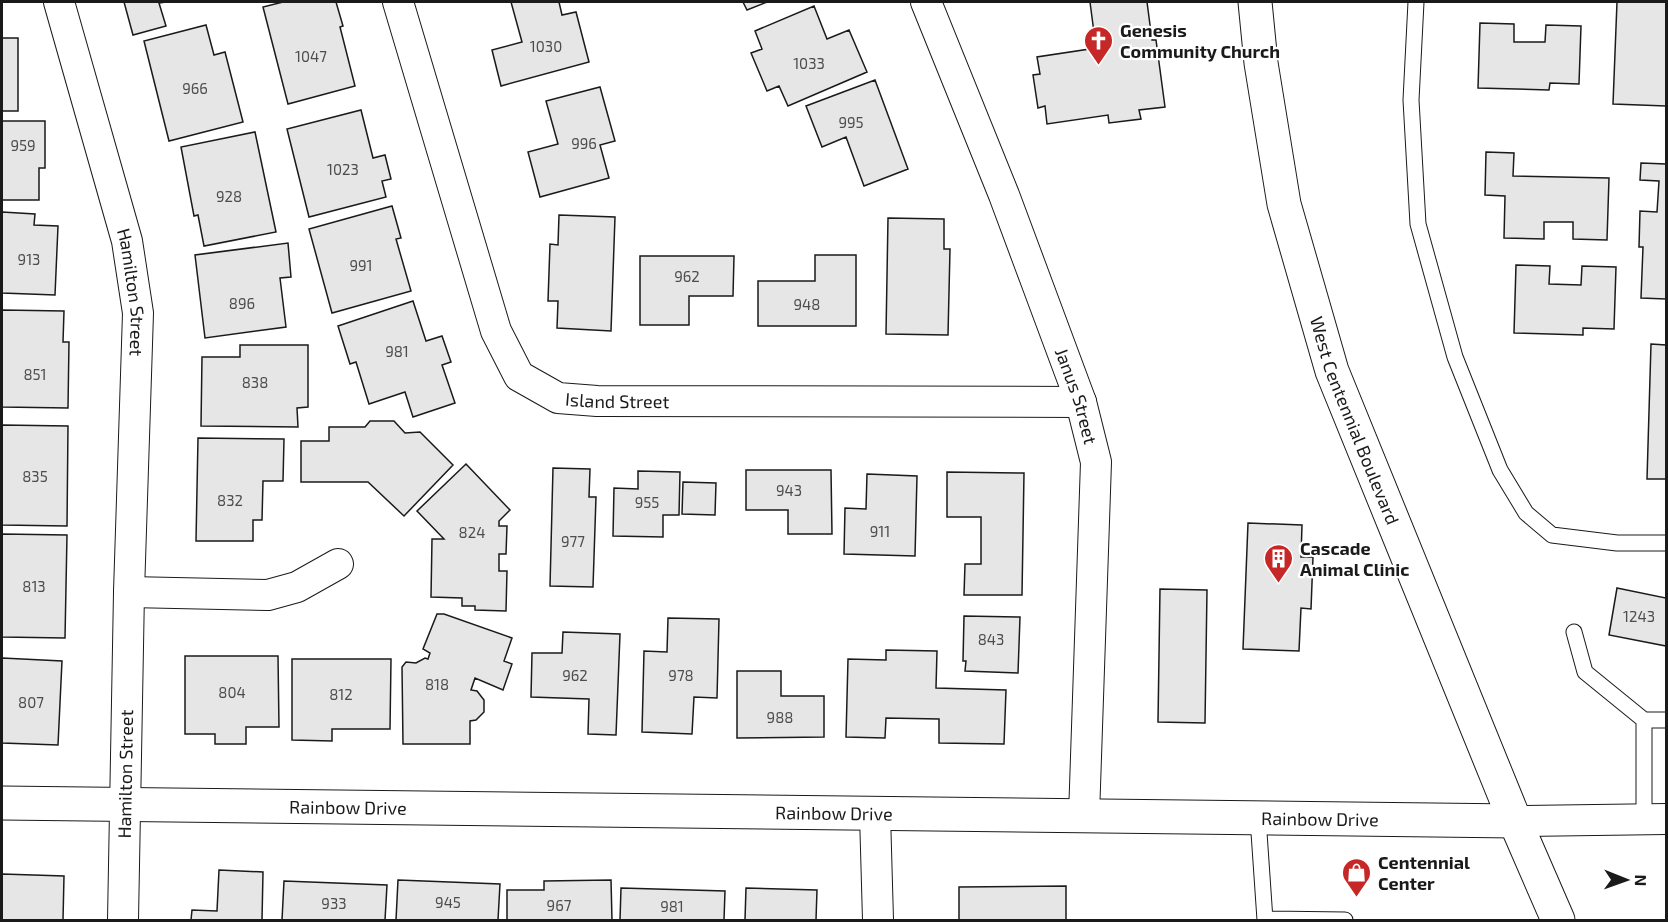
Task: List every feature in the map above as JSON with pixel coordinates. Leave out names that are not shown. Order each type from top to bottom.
[{"type":"street","name":"Hamilton Street","points":[[59,2],[127,242],[138,313],[129,592],[123,921]]},
{"type":"street","name":"Island Street","points":[[398,2],[496,331],[519,376],[558,398],[597,401],[1081,402]]},
{"type":"street","name":"Janus Street","points":[[926,2],[1004,195],[1081,402],[1096,462],[1084,816]]},
{"type":"street","name":"West Centennial Boulevard","points":[[1255,2],[1261,63],[1284,204],[1332,371],[1558,921]]},
{"type":"street","points":[[129,592],[268,595],[297,587],[338,564]]},
{"type":"street","name":"Rainbow Drive","points":[[2,803],[1515,821],[1655,819]]},
{"type":"street","points":[[875,813],[878,921]]},
{"type":"lane","points":[[1416,2],[1411,100],[1418,224],[1455,357],[1500,470],[1526,513],[1551,535],[1617,543],[1666,543]]},
{"type":"lane","points":[[1575,632],[1585,672],[1644,720],[1666,720]]},
{"type":"lane","points":[[1644,720],[1655,819]]},
{"type":"lane","points":[[1258,818],[1265,920],[1345,921]]},
{"type":"building","points":[[124,2],[166,2],[159,3],[166,26],[133,35]]},
{"type":"building","points":[[283,2],[336,2],[355,86],[288,104],[263,7]]},
{"type":"building","points":[[511,2],[559,2],[562,15],[576,12],[589,62],[501,86],[492,50],[522,42]]},
{"type":"building","points":[[743,2],[767,2],[747,10]]},
{"type":"building","name":"Genesis Community Church","points":[[1090,2],[1147,2],[1152,40],[1156,40],[1165,107],[1139,110],[1141,119],[1109,123],[1108,115],[1047,124],[1045,106],[1038,108],[1033,75],[1040,74],[1037,57],[1096,48]]},
{"type":"building","points":[[1617,2],[1666,2],[1666,106],[1613,104]]},
{"type":"building","points":[[814,6],[827,39],[849,30],[867,72],[788,106],[779,86],[767,91],[751,53],[762,49],[755,31]]},
{"type":"building","points":[[1480,23],[1514,24],[1514,42],[1545,42],[1546,25],[1581,26],[1579,84],[1550,83],[1549,90],[1478,88]]},
{"type":"building","points":[[206,25],[214,55],[225,52],[243,122],[169,141],[144,41]]},
{"type":"building","points":[[2,38],[18,38],[18,111],[2,111]]},
{"type":"building","points":[[875,80],[908,169],[864,186],[846,137],[822,147],[806,106]]},
{"type":"building","points":[[600,87],[615,141],[600,145],[609,178],[540,197],[528,152],[558,144],[546,101]]},
{"type":"building","points":[[361,110],[373,158],[385,155],[391,179],[382,181],[386,197],[309,217],[287,129]]},
{"type":"building","points":[[2,121],[45,121],[45,168],[39,168],[39,200],[2,200]]},
{"type":"building","points":[[255,132],[276,232],[204,246],[198,215],[194,216],[181,147]]},
{"type":"building","points":[[1486,152],[1514,153],[1513,176],[1609,178],[1607,240],[1573,239],[1573,222],[1544,222],[1544,239],[1504,238],[1505,196],[1485,195]]},
{"type":"building","points":[[1641,163],[1666,164],[1666,299],[1641,298],[1643,247],[1639,247],[1640,211],[1657,212],[1659,181],[1640,180]]},
{"type":"building","points":[[392,206],[401,238],[396,239],[411,291],[332,313],[309,229]]},
{"type":"building","points":[[2,212],[35,214],[34,225],[58,226],[55,295],[2,293]]},
{"type":"building","points":[[559,215],[615,217],[611,331],[557,328],[558,301],[548,301],[550,244],[558,245]]},
{"type":"building","points":[[888,218],[944,219],[944,249],[950,249],[948,335],[886,334]]},
{"type":"building","points":[[288,243],[291,277],[280,278],[286,327],[205,338],[195,255]]},
{"type":"building","points":[[815,255],[856,255],[856,326],[758,326],[758,281],[815,281]]},
{"type":"building","points":[[640,256],[734,256],[733,296],[689,296],[689,325],[640,325]]},
{"type":"building","points":[[1516,265],[1550,266],[1549,284],[1581,285],[1582,266],[1616,267],[1614,329],[1583,328],[1583,335],[1514,333]]},
{"type":"building","points":[[413,301],[426,341],[442,336],[451,362],[442,365],[455,403],[413,417],[405,392],[369,404],[356,362],[350,364],[338,326]]},
{"type":"building","points":[[2,310],[64,311],[63,342],[69,342],[68,408],[2,407]]},
{"type":"building","points":[[1651,344],[1666,345],[1666,479],[1647,479]]},
{"type":"building","points":[[240,345],[308,345],[308,407],[297,408],[298,427],[201,426],[202,357],[240,357]]},
{"type":"building","points":[[370,421],[394,421],[405,433],[420,432],[453,465],[404,516],[368,482],[301,482],[301,441],[329,441],[329,427],[365,427]]},
{"type":"building","points":[[2,425],[68,426],[67,526],[2,525]]},
{"type":"building","points":[[198,438],[284,439],[283,481],[263,481],[262,520],[253,520],[253,541],[196,541]]},
{"type":"building","points":[[466,464],[510,510],[499,521],[499,526],[507,526],[506,554],[499,554],[499,571],[507,571],[506,611],[475,610],[475,606],[462,606],[462,598],[431,597],[432,539],[444,539],[417,511]]},
{"type":"building","points":[[553,468],[590,469],[589,497],[596,497],[593,587],[550,586]]},
{"type":"building","points":[[746,470],[831,470],[832,534],[788,534],[788,510],[746,510]]},
{"type":"building","points":[[638,471],[680,472],[679,515],[663,515],[663,537],[613,536],[614,488],[638,489]]},
{"type":"building","points":[[947,472],[1024,473],[1022,595],[964,595],[965,564],[981,564],[981,517],[947,517]]},
{"type":"building","points":[[867,474],[917,476],[915,556],[844,554],[845,508],[866,509]]},
{"type":"building","points":[[683,482],[716,483],[715,515],[682,514]]},
{"type":"building","name":"Cascade Animal Clinic","points":[[1248,523],[1302,525],[1301,557],[1313,557],[1311,609],[1301,608],[1299,651],[1243,649]]},
{"type":"building","points":[[2,534],[67,535],[65,638],[2,637]]},
{"type":"building","points":[[1617,588],[1666,598],[1666,646],[1609,635]]},
{"type":"building","points":[[1160,589],[1207,590],[1205,723],[1158,722]]},
{"type":"building","points":[[437,614],[444,614],[512,638],[504,661],[512,664],[503,690],[475,678],[471,690],[477,691],[484,700],[484,712],[476,720],[470,721],[470,744],[403,744],[402,667],[406,662],[416,663],[425,658],[428,659],[430,653],[423,649]]},
{"type":"building","points":[[964,616],[1020,617],[1018,673],[965,671],[966,661],[963,661]]},
{"type":"building","points":[[668,618],[719,619],[717,698],[694,697],[692,734],[642,732],[644,651],[667,652]]},
{"type":"building","points":[[563,632],[620,634],[616,735],[588,734],[589,699],[531,697],[532,653],[562,653]]},
{"type":"building","points":[[886,650],[937,651],[936,688],[1006,690],[1004,744],[939,743],[939,719],[886,718],[885,738],[846,737],[848,659],[886,660]]},
{"type":"building","points":[[185,656],[278,656],[279,727],[246,727],[246,744],[215,744],[215,734],[185,734]]},
{"type":"building","points":[[2,658],[62,661],[58,745],[2,743]]},
{"type":"building","points":[[292,659],[391,659],[390,729],[332,729],[332,741],[292,740]]},
{"type":"building","points":[[737,671],[781,671],[781,696],[824,696],[824,737],[737,738]]},
{"type":"building","points":[[219,870],[263,872],[262,920],[191,920],[192,910],[217,911]]},
{"type":"building","points":[[2,874],[64,876],[63,920],[2,920]]},
{"type":"building","points":[[398,880],[500,884],[498,920],[396,920]]},
{"type":"building","points":[[611,880],[612,920],[507,920],[507,890],[544,890],[544,881]]},
{"type":"building","points":[[284,881],[387,885],[385,920],[282,920]]},
{"type":"building","points":[[1066,886],[1066,920],[959,920],[959,887]]},
{"type":"building","points":[[621,888],[725,891],[724,920],[620,920]]},
{"type":"building","points":[[746,888],[817,890],[816,920],[745,920]]},
{"type":"place","name":"Genesis Community Church","points":[[1099,66]]},
{"type":"place","name":"Cascade Animal Clinic","points":[[1279,584]]},
{"type":"place","name":"Centennial Center","points":[[1357,898]]}]
